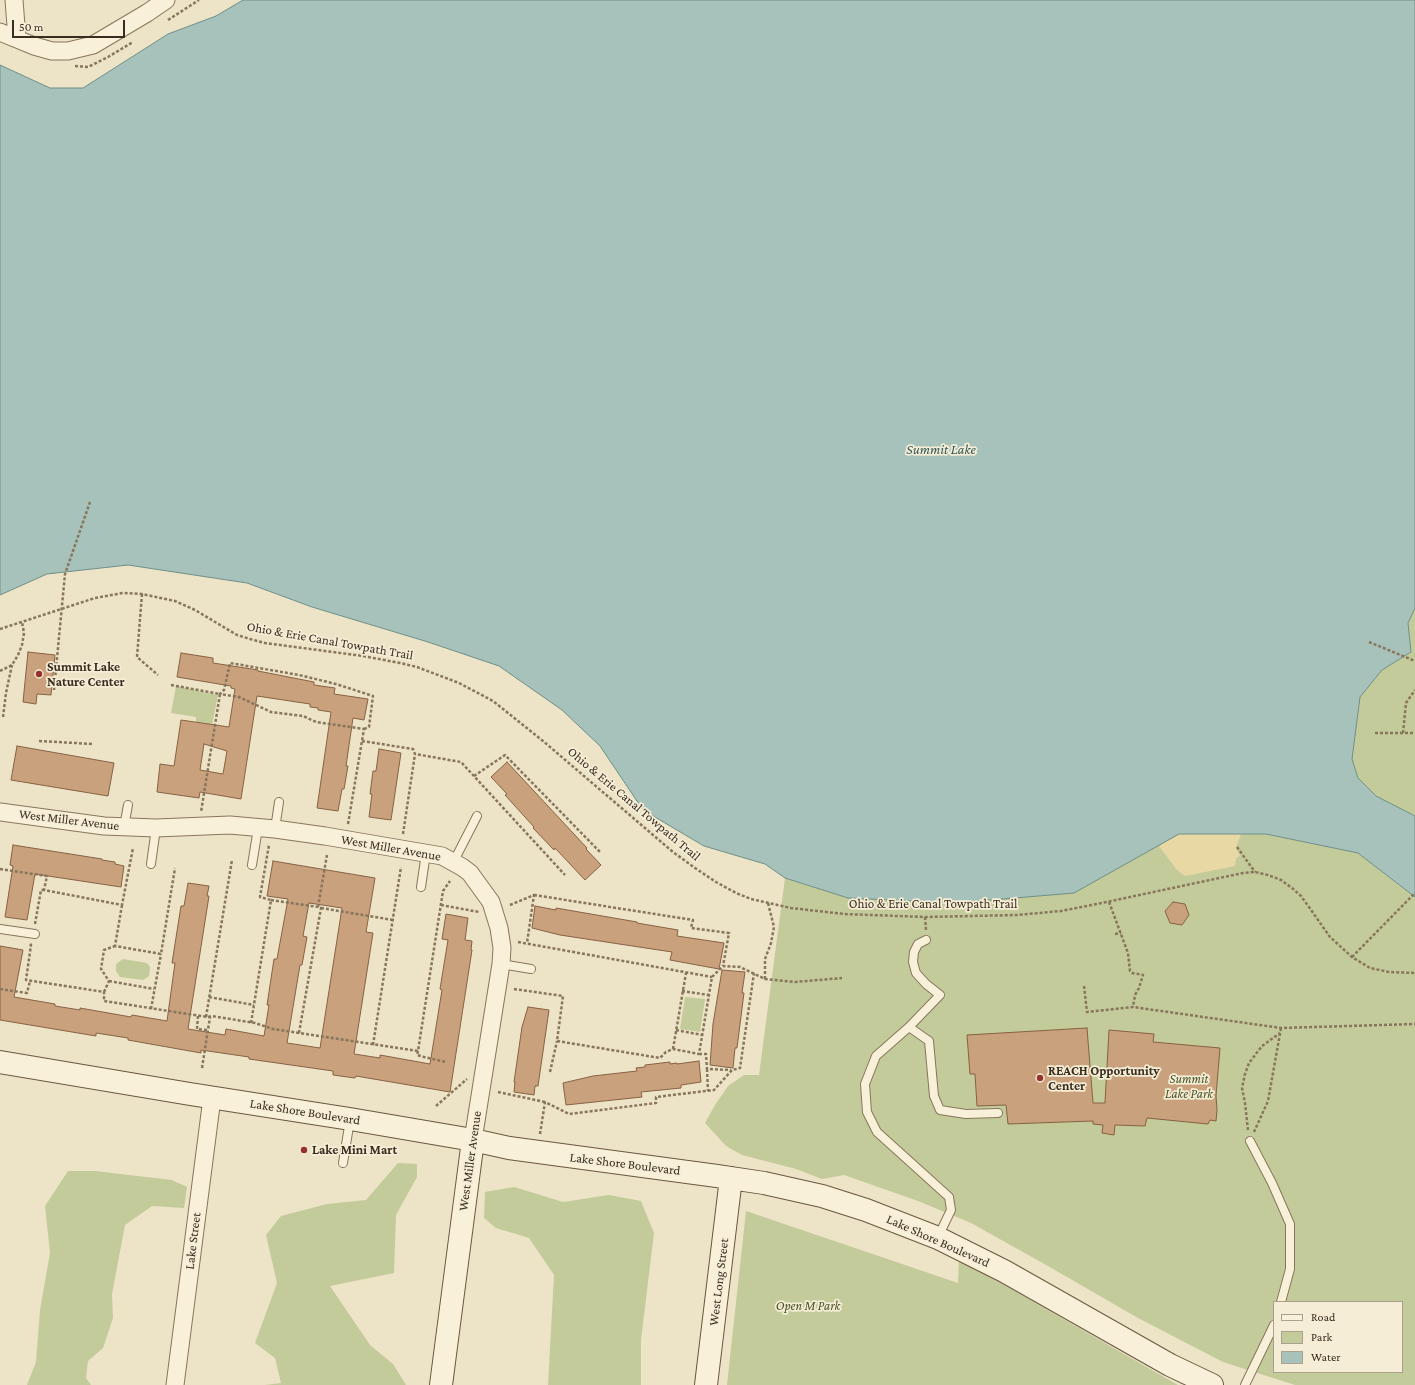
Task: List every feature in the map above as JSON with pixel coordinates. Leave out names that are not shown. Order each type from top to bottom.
[{"type":"main road","name":"Lake Shore Boulevard","points":[[0,1062],[212,1098],[350,1119],[473,1140],[509,1148],[732,1178],[822,1196],[866,1210],[938,1238],[1004,1271],[1170,1365],[1212,1385]]},
{"type":"main road","name":"West Miller Avenue","points":[[441,1385],[473,1140]]},
{"type":"main road","name":"West Long Street","points":[[706,1385],[732,1178]]},
{"type":"street","points":[[14,0],[17,39]]},
{"type":"street","points":[[0,32],[34,46],[52,51],[68,51],[92,45],[166,0]]},
{"type":"street","name":"West Miller Avenue","points":[[0,812],[104,826],[156,828],[230,826],[275,829],[426,853],[442,856],[454,861],[470,873],[491,902],[499,928],[502,948],[501,964],[473,1140]]},
{"type":"street","name":"Lake Street","points":[[175,1385],[212,1098]]},
{"type":"lane","points":[[275,829],[279,802]]},
{"type":"lane","points":[[124,827],[128,805]]},
{"type":"lane","points":[[454,861],[477,816]]},
{"type":"lane","points":[[151,864],[156,828]]},
{"type":"lane","points":[[252,864],[258,828]]},
{"type":"lane","points":[[421,888],[426,853]]},
{"type":"lane","points":[[0,929],[35,934]]},
{"type":"lane","points":[[926,940],[918,944],[914,952],[913,962],[916,973],[926,984],[940,995],[909,1027],[876,1056],[865,1084],[867,1112],[877,1132],[949,1197],[951,1210],[938,1238]]},
{"type":"lane","points":[[501,964],[531,969]]},
{"type":"lane","points":[[909,1027],[929,1041],[934,1096],[940,1110],[966,1114],[998,1113]]},
{"type":"lane","points":[[343,1163],[350,1119]]},
{"type":"lane","points":[[1250,1141],[1272,1183],[1290,1224],[1290,1270],[1281,1301]]},
{"type":"lane","points":[[1245,1385],[1273,1327]]},
{"type":"path","points":[[54,690],[63,608],[65,574],[90,502]]},
{"type":"path","name":"Ohio & Erie Canal Towpath Trail","points":[[0,629],[111,594],[142,594],[175,601],[195,610],[238,635],[250,639],[400,663],[438,675],[478,692],[493,701],[516,718],[630,816],[696,868],[736,893],[751,899],[816,912],[925,917],[1017,915],[1061,911],[1243,873],[1255,872],[1281,880],[1292,888],[1309,907],[1330,937],[1352,957],[1370,968],[1389,972],[1415,973]]},
{"type":"path","points":[[142,594],[137,657],[158,674]]},
{"type":"path","points":[[3,717],[12,665],[18,656],[22,645],[24,633],[22,622]]},
{"type":"path","points":[[1370,642],[1415,661]]},
{"type":"path","points":[[171,685],[220,694],[239,697],[271,712],[303,716],[316,722],[364,729],[369,727],[373,696],[336,684],[299,675],[230,663],[224,690],[220,694],[201,813]]},
{"type":"path","points":[[0,671],[12,665]]},
{"type":"path","points":[[1403,733],[1406,704],[1415,690]]},
{"type":"path","points":[[348,826],[364,729]]},
{"type":"path","points":[[1376,733],[1415,733]]},
{"type":"path","points":[[39,741],[93,744]]},
{"type":"path","points":[[362,742],[413,749],[415,754],[403,835]]},
{"type":"path","points":[[415,754],[462,762],[565,875]]},
{"type":"path","points":[[474,776],[505,755],[600,854]]},
{"type":"path","points":[[269,846],[260,897],[393,920]]},
{"type":"path","points":[[1238,847],[1255,872]]},
{"type":"path","points":[[115,946],[133,848]]},
{"type":"path","points":[[299,1033],[327,855]]},
{"type":"path","points":[[206,1017],[232,860]]},
{"type":"path","points":[[373,1045],[401,867]]},
{"type":"path","points":[[151,1009],[175,868]]},
{"type":"path","points":[[0,869],[46,876],[44,890],[41,890],[36,924],[29,923]]},
{"type":"path","points":[[446,1062],[417,1055],[443,891],[450,881]]},
{"type":"path","points":[[44,890],[122,906]]},
{"type":"path","points":[[1352,957],[1415,893]]},
{"type":"path","points":[[527,943],[534,895]]},
{"type":"path","points":[[510,905],[534,895],[692,920],[691,928],[729,933],[723,966],[712,977],[699,1054]]},
{"type":"path","points":[[252,1023],[271,900]]},
{"type":"path","points":[[1109,902],[1128,953],[1130,971],[1132,973],[1143,975],[1133,1007]]},
{"type":"path","points":[[766,979],[765,959],[771,943],[774,927],[768,903]]},
{"type":"path","points":[[441,905],[479,912]]},
{"type":"path","points":[[1115,934],[1121,933]]},
{"type":"path","points":[[518,942],[712,977]]},
{"type":"path","points":[[23,943],[31,945],[26,980],[104,992]]},
{"type":"path","points":[[154,989],[109,981],[101,969],[104,950],[115,946],[161,954]]},
{"type":"path","points":[[723,966],[740,967],[766,979],[795,982],[842,978]]},
{"type":"path","points":[[673,1049],[686,973]]},
{"type":"path","points":[[707,1069],[732,1070],[740,1068],[754,974]]},
{"type":"path","points":[[0,989],[27,993],[30,981]]},
{"type":"path","points":[[109,981],[104,992],[104,1001],[252,1023],[273,1029],[418,1051]]},
{"type":"path","points":[[1084,986],[1087,1012],[1133,1007],[1281,1028],[1415,1024]]},
{"type":"path","points":[[514,989],[563,996],[557,1041],[550,1072]]},
{"type":"path","points":[[682,991],[709,995]]},
{"type":"path","points":[[209,997],[254,1005]]},
{"type":"path","points":[[198,1016],[197,1029],[208,1030]]},
{"type":"path","points":[[202,1068],[210,1017]]},
{"type":"path","points":[[1250,1141],[1268,1101],[1281,1028]]},
{"type":"path","points":[[676,1030],[702,1035]]},
{"type":"path","points":[[1250,1141],[1242,1088],[1245,1074],[1249,1063],[1262,1046],[1280,1033]]},
{"type":"path","points":[[557,1041],[660,1058],[666,1052],[673,1049],[706,1054],[708,1091]]},
{"type":"path","points":[[498,1092],[545,1102],[569,1114],[656,1103],[656,1096],[714,1090],[732,1070]]},
{"type":"path","points":[[436,1106],[467,1078]]},
{"type":"path","points":[[540,1135],[545,1102]]},
{"type":"green space","points":[[1415,608],[1415,816],[1376,796],[1358,778],[1352,759],[1360,697],[1382,670],[1411,652],[1408,623]]},
{"type":"green space","points":[[176,686],[218,695],[212,725],[196,722],[196,717],[171,713]]},
{"type":"green space","name":"Summit Lake Park","points":[[1179,834],[1266,834],[1358,853],[1415,897],[1415,1385],[1295,1385],[1223,1362],[1138,1318],[971,1223],[918,1201],[844,1175],[822,1179],[796,1169],[742,1155],[726,1146],[705,1123],[728,1086],[744,1075],[759,1075],[785,878],[848,898]]},
{"type":"green space","points":[[123,959],[147,963],[150,967],[149,976],[143,980],[120,977],[116,971],[116,964]]},
{"type":"green space","points":[[685,997],[705,999],[700,1032],[680,1029]]},
{"type":"green space","points":[[398,1163],[417,1164],[417,1177],[396,1215],[394,1273],[330,1286],[370,1345],[393,1364],[406,1385],[265,1385],[281,1383],[275,1358],[255,1343],[277,1283],[266,1235],[281,1216],[327,1204],[366,1200]]},
{"type":"green space","points":[[68,1171],[95,1171],[172,1180],[187,1187],[184,1208],[152,1206],[125,1225],[112,1294],[113,1318],[103,1348],[88,1361],[86,1378],[91,1385],[27,1385],[36,1362],[40,1310],[50,1253],[45,1206]]},
{"type":"green space","points":[[514,1187],[563,1202],[609,1195],[641,1201],[654,1233],[641,1340],[641,1385],[548,1385],[554,1275],[529,1238],[496,1228],[484,1218],[485,1192]]},
{"type":"green space","name":"Open M Park","points":[[746,1211],[958,1283],[959,1259],[1178,1385],[727,1385]]},
{"type":"sand","points":[[1179,834],[1241,834],[1236,848],[1240,856],[1236,858],[1235,866],[1185,876],[1177,870],[1159,846]]},
{"type":"water","name":"Summit Lake","points":[[243,0],[1415,0],[1415,608],[1408,623],[1411,652],[1382,670],[1360,697],[1352,759],[1358,778],[1376,796],[1415,816],[1415,897],[1358,853],[1266,834],[1179,834],[1074,893],[955,903],[848,898],[785,878],[765,864],[704,846],[643,810],[600,746],[562,710],[499,666],[428,642],[312,607],[247,583],[128,565],[47,574],[0,595],[0,65],[50,88],[83,88],[168,34],[216,16]]},
{"type":"building","name":"Summit Lake Nature Center","points":[[28,652],[55,655],[51,695],[37,694],[36,704],[23,702]]},
{"type":"building","points":[[181,653],[213,658],[213,663],[258,670],[314,682],[314,685],[335,688],[334,694],[368,699],[364,720],[353,718],[346,766],[348,766],[338,811],[317,808],[331,712],[310,707],[310,704],[257,696],[241,799],[200,792],[199,798],[157,792],[160,764],[174,766],[181,720],[229,727],[235,689],[231,688],[231,686],[177,677]],"holes":[[[204,744],[227,751],[223,774],[200,770]]]},
{"type":"building","points":[[17,746],[114,763],[108,796],[11,780]]},
{"type":"building","points":[[379,749],[401,753],[391,820],[369,817],[373,771],[376,771]]},
{"type":"building","points":[[507,762],[601,865],[585,880],[555,848],[554,850],[533,828],[534,827],[505,795],[507,794],[491,777]]},
{"type":"building","points":[[13,845],[115,862],[115,864],[124,866],[121,887],[35,874],[27,920],[5,917],[13,866],[10,865]]},
{"type":"building","points":[[273,861],[375,878],[366,932],[373,933],[354,1054],[380,1058],[380,1055],[430,1064],[442,990],[440,989],[448,940],[442,939],[446,914],[468,918],[465,940],[472,941],[472,950],[450,1092],[356,1076],[355,1078],[333,1075],[333,1071],[249,1059],[249,1057],[201,1050],[201,1053],[128,1040],[128,1038],[96,1033],[96,1036],[0,1020],[0,946],[23,950],[14,997],[80,1010],[80,1008],[131,1017],[132,1015],[167,1021],[175,963],[172,963],[181,906],[184,906],[188,883],[209,886],[207,896],[209,896],[188,1029],[225,1035],[226,1029],[264,1036],[274,959],[277,959],[288,899],[267,896]],"holes":[[[309,903],[342,908],[320,1048],[287,1043],[300,965],[302,965],[307,937],[303,936]]]},
{"type":"building","points":[[1173,902],[1185,904],[1189,915],[1182,925],[1170,923],[1165,911]]},
{"type":"building","points":[[535,906],[556,910],[556,908],[678,930],[677,936],[724,943],[719,969],[670,960],[672,952],[560,935],[532,928]]},
{"type":"building","points":[[722,970],[745,972],[742,993],[744,993],[733,1068],[710,1065],[713,1024]]},
{"type":"building","points":[[528,1007],[549,1010],[538,1086],[535,1086],[534,1095],[514,1092],[514,1082],[522,1027]]},
{"type":"building","points":[[1087,1028],[1093,1103],[1105,1103],[1109,1030],[1154,1034],[1153,1042],[1220,1048],[1216,1096],[1216,1121],[1210,1120],[1208,1124],[1147,1118],[1145,1126],[1115,1125],[1114,1135],[1102,1133],[1103,1125],[1093,1124],[1093,1121],[1008,1124],[1006,1105],[977,1106],[975,1074],[970,1074],[967,1035]]},
{"type":"building","points":[[699,1061],[701,1082],[681,1085],[681,1088],[641,1092],[642,1097],[566,1105],[563,1083],[593,1076],[637,1071],[636,1068],[645,1067],[645,1065],[670,1062],[670,1064],[677,1064]]},
{"type":"place","name":"Summit Lake Nature Center","points":[[39,674]]},
{"type":"place","name":"REACH Opportunity Center","points":[[1040,1078]]},
{"type":"place","name":"Lake Mini Mart","points":[[304,1150]]}]
